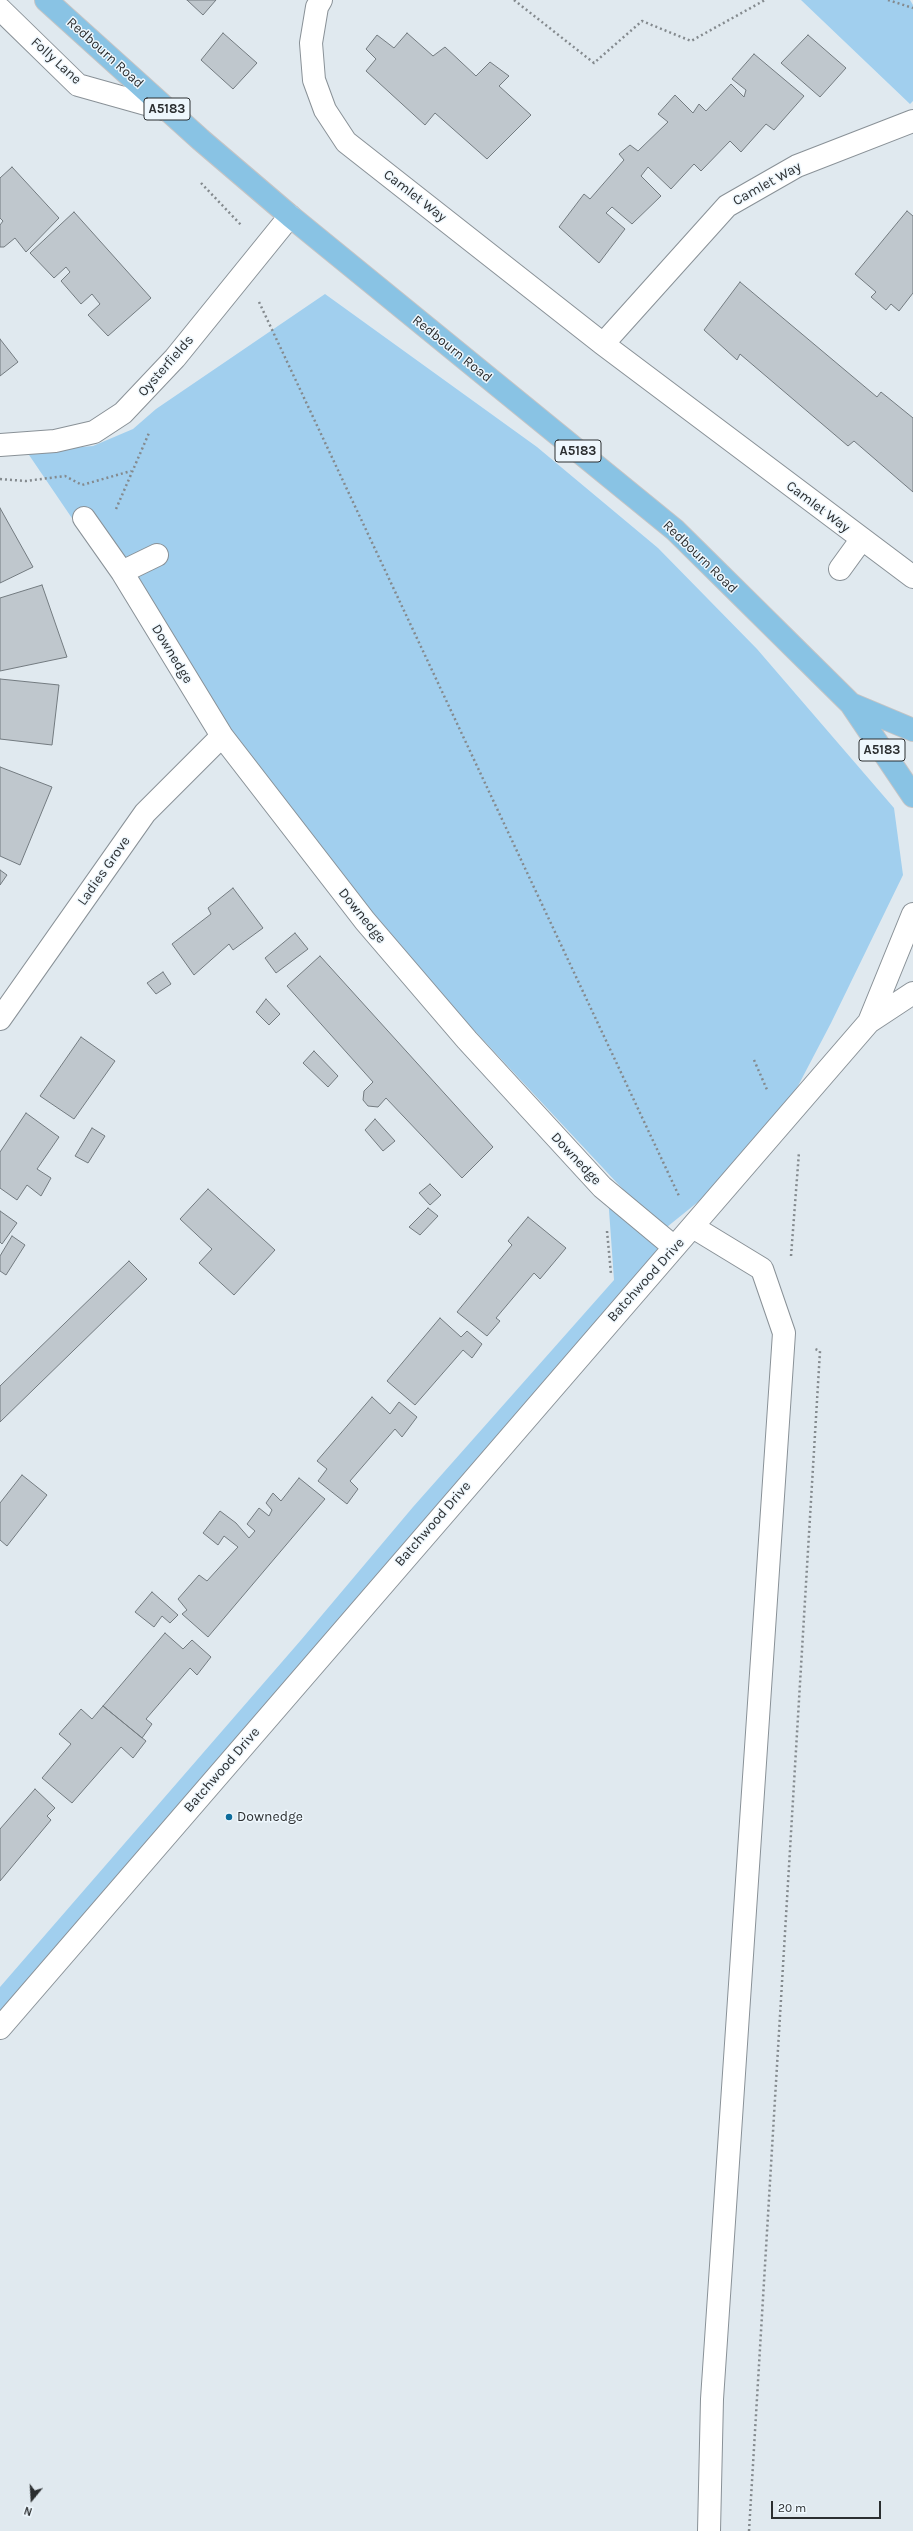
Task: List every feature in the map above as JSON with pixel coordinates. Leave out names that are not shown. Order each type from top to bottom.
[{"type":"main road","name":"Redbourn Road","points":[[46,0],[167,110],[290,216],[675,530],[851,704],[913,796]]},
{"type":"main road","name":"Redbourn Road","points":[[851,704],[913,730]]},
{"type":"street","name":"Camlet Way","points":[[321,0],[317,7],[311,43],[314,80],[325,110],[346,142],[603,344],[861,540],[913,577]]},
{"type":"street","name":"Folly Lane","points":[[0,9],[78,85],[167,110]]},
{"type":"street","name":"Camlet Way","points":[[603,344],[728,206],[797,166],[913,121]]},
{"type":"street","name":"Oysterfields","points":[[0,445],[55,441],[94,432],[123,413],[175,358],[290,216]]},
{"type":"street","name":"Downedge","points":[[84,518],[122,572],[222,736],[365,921],[467,1040],[602,1187],[674,1247]]},
{"type":"street","name":"Camlet Way","points":[[840,569],[861,540]]},
{"type":"street","points":[[122,572],[157,555]]},
{"type":"street","name":"Ladies Grove","points":[[0,1019],[145,813],[222,736]]},
{"type":"street","name":"Batchwood Drive","points":[[869,1022],[913,914]]},
{"type":"street","name":"Batchwood Drive","points":[[0,2028],[869,1022],[913,993]]},
{"type":"street","points":[[693,1227],[762,1269],[784,1333],[713,2392],[709,2531]]},
{"type":"path","points":[[514,0],[594,63],[642,21],[691,41],[765,0]]},
{"type":"path","points":[[888,0],[913,8]]},
{"type":"path","points":[[197,178],[244,228],[265,246]]},
{"type":"path","points":[[259,302],[693,1227]]},
{"type":"path","points":[[102,543],[131,471],[151,428]]},
{"type":"path","points":[[0,479],[26,481],[65,476],[82,485],[131,471]]},
{"type":"path","points":[[782,1124],[799,1153],[790,1262]]},
{"type":"path","points":[[749,2531],[820,1351],[784,1333]]},
{"type":"shaded area","points":[[801,0],[910,0],[913,5],[913,101],[910,104]]},
{"type":"shaded area","points":[[325,294],[537,447],[658,548],[757,649],[894,808],[903,875],[831,1023],[766,1147],[662,1231],[370,919],[80,530],[27,452],[93,446],[133,429],[156,409]]},
{"type":"shaded area","points":[[608,1196],[672,1263],[0,2038],[0,1987],[301,1640],[413,1507],[614,1280]]},
{"type":"building","points":[[187,0],[216,0],[203,15]]},
{"type":"building","points":[[223,33],[257,63],[233,89],[201,60]]},
{"type":"building","points":[[407,33],[433,56],[445,47],[476,76],[490,62],[509,76],[499,86],[531,115],[487,159],[435,113],[425,125],[366,71],[376,59],[366,49],[377,35],[394,48]]},
{"type":"building","points":[[808,35],[846,68],[820,97],[781,63]]},
{"type":"building","points":[[754,54],[804,96],[774,130],[766,124],[741,152],[730,141],[701,171],[694,164],[671,189],[648,167],[641,176],[661,196],[632,224],[612,207],[606,213],[625,229],[599,263],[559,227],[584,194],[590,199],[624,160],[619,154],[630,145],[638,151],[668,122],[658,114],[675,95],[693,113],[699,104],[706,111],[731,84],[744,97],[746,90],[732,79]]},
{"type":"building","points":[[12,167],[59,218],[26,252],[15,238],[4,247],[0,247],[0,225],[3,221],[0,218],[0,178]]},
{"type":"building","points":[[907,211],[913,216],[913,293],[899,311],[891,304],[886,310],[871,297],[876,292],[855,274]]},
{"type":"building","points":[[74,212],[151,298],[108,336],[88,315],[100,304],[92,294],[81,304],[61,281],[70,272],[66,267],[54,278],[30,253]]},
{"type":"building","points":[[740,282],[877,397],[881,392],[913,418],[913,492],[854,441],[848,446],[740,354],[737,360],[704,330]]},
{"type":"building","points":[[0,339],[18,362],[0,376]]},
{"type":"building","points":[[0,508],[33,567],[0,583]]},
{"type":"building","points":[[42,585],[67,657],[0,671],[0,598]]},
{"type":"building","points":[[0,679],[59,685],[52,745],[0,739]]},
{"type":"building","points":[[0,767],[52,787],[20,865],[0,856]]},
{"type":"building","points":[[0,870],[7,875],[0,885]]},
{"type":"building","points":[[233,888],[263,928],[233,950],[229,944],[194,975],[172,944],[211,914],[208,908]]},
{"type":"building","points":[[295,933],[308,949],[276,973],[265,958]]},
{"type":"building","points":[[320,956],[493,1147],[462,1178],[386,1098],[378,1107],[368,1106],[363,1100],[364,1091],[373,1082],[287,986]]},
{"type":"building","points":[[163,972],[171,984],[156,994],[147,983]]},
{"type":"building","points":[[266,999],[280,1014],[269,1025],[256,1012]]},
{"type":"building","points":[[81,1037],[115,1061],[74,1119],[40,1096]]},
{"type":"building","points":[[314,1051],[338,1076],[328,1087],[303,1063]]},
{"type":"building","points":[[26,1113],[59,1137],[37,1169],[51,1178],[41,1196],[27,1185],[17,1200],[0,1188],[0,1152]]},
{"type":"building","points":[[375,1119],[395,1141],[383,1151],[365,1130]]},
{"type":"building","points":[[92,1128],[105,1136],[88,1163],[75,1156]]},
{"type":"building","points":[[430,1184],[441,1195],[430,1205],[419,1193]]},
{"type":"building","points":[[208,1189],[275,1250],[234,1295],[199,1263],[212,1249],[180,1219]]},
{"type":"building","points":[[428,1208],[438,1216],[420,1235],[409,1227]]},
{"type":"building","points":[[0,1211],[17,1223],[2,1244],[0,1242]]},
{"type":"building","points":[[528,1217],[566,1248],[540,1279],[534,1273],[496,1318],[500,1321],[487,1336],[457,1312],[512,1245],[508,1241]]},
{"type":"building","points":[[12,1236],[25,1245],[6,1275],[0,1271],[0,1256]]},
{"type":"building","points":[[129,1261],[147,1279],[0,1422],[0,1386]]},
{"type":"building","points":[[440,1318],[461,1337],[467,1331],[482,1344],[472,1358],[463,1350],[415,1405],[387,1381]]},
{"type":"building","points":[[372,1397],[390,1414],[399,1402],[417,1417],[402,1437],[395,1429],[350,1481],[358,1489],[347,1504],[318,1481],[327,1469],[317,1461]]},
{"type":"building","points":[[22,1475],[47,1495],[7,1546],[0,1540],[0,1503]]},
{"type":"building","points":[[299,1478],[325,1499],[208,1637],[182,1614],[187,1610],[178,1599],[199,1575],[207,1581],[238,1547],[224,1536],[218,1545],[203,1533],[220,1511],[236,1523],[249,1538],[255,1531],[247,1524],[259,1508],[269,1516],[272,1510],[266,1503],[273,1493],[281,1501]]},
{"type":"building","points":[[152,1592],[178,1615],[170,1623],[162,1616],[154,1627],[135,1612]]},
{"type":"building","points":[[165,1633],[183,1649],[192,1640],[211,1657],[197,1675],[190,1668],[146,1719],[152,1724],[142,1738],[103,1706]]},
{"type":"building","points":[[103,1706],[146,1741],[133,1758],[121,1747],[72,1803],[42,1778],[71,1744],[59,1734],[81,1709],[92,1719]]},
{"type":"building","points":[[35,1789],[55,1808],[47,1816],[51,1820],[0,1881],[0,1829]]},
{"type":"place","name":"Downedge","points":[[229,1817]]}]
